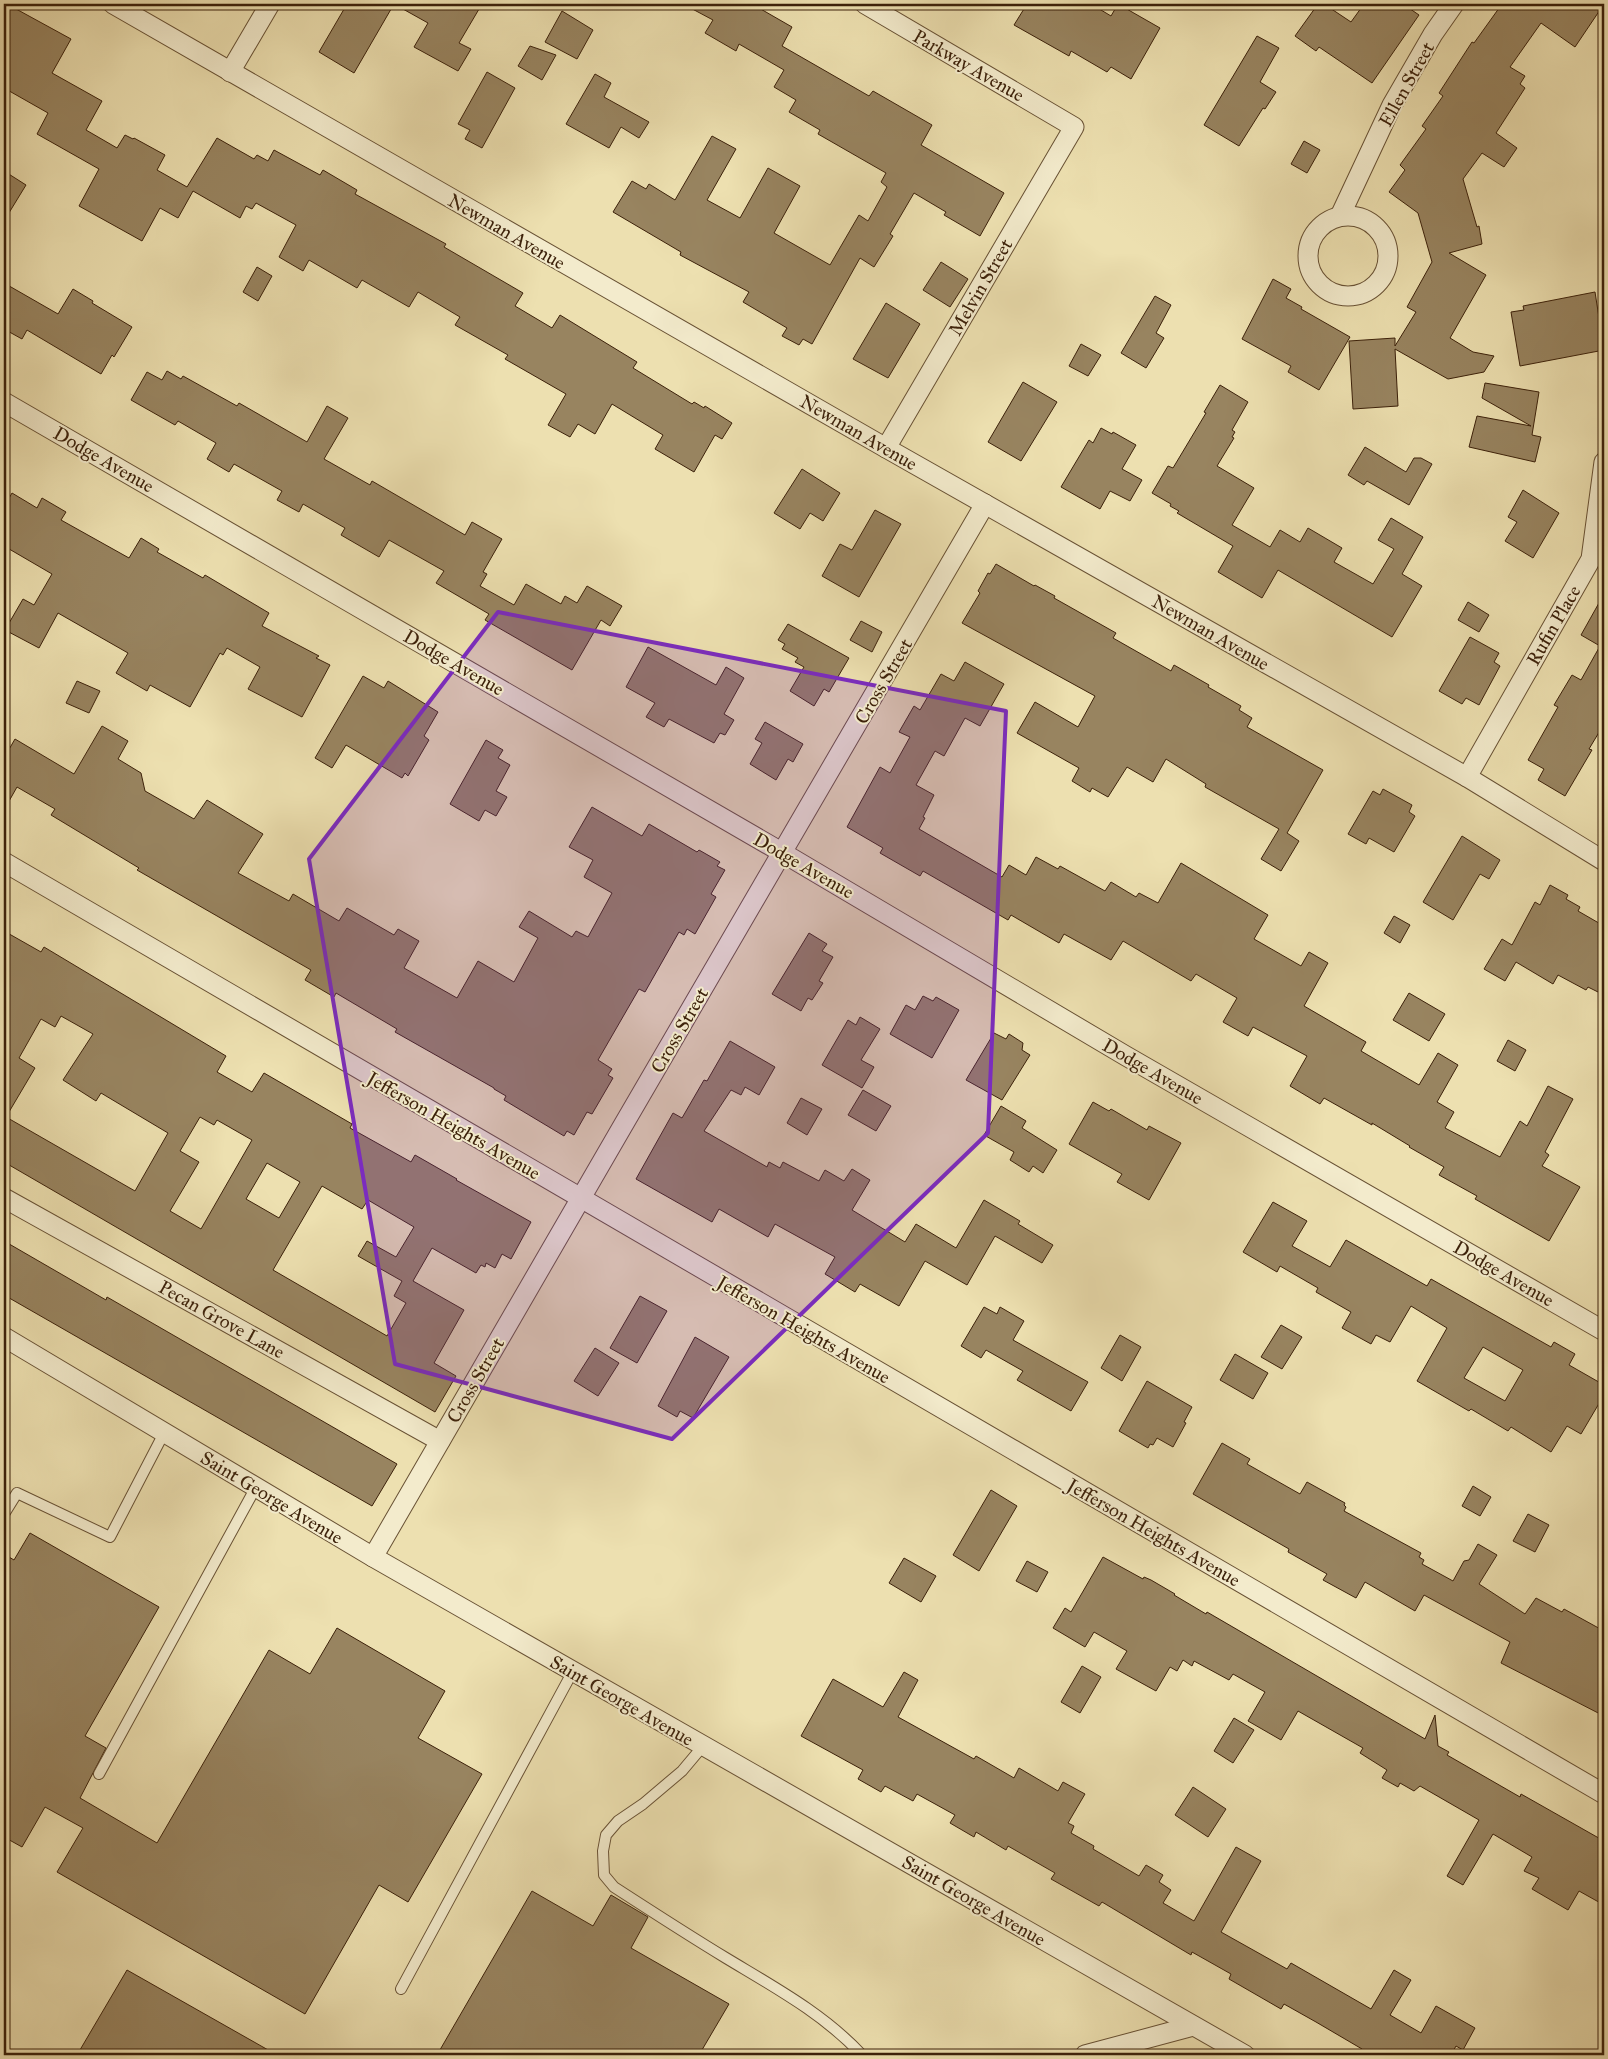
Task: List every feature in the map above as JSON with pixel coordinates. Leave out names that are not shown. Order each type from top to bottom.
[{"type":"street","name":"Newman Avenue","points":[[112,4],[886,448],[1467,778],[1604,862]]},
{"type":"street","points":[[230,72],[270,4]]},
{"type":"street","name":"Parkway Avenue","points":[[865,4],[1074,127]]},
{"type":"street","name":"Ellen Street","points":[[1340,216],[1392,105],[1433,34],[1454,4]]},
{"type":"street","name":"Melvin Street","points":[[886,448],[1074,127]]},
{"type":"street","points":[[1340,216],[1356,216],[1370,222],[1382,233],[1388,248],[1388,263],[1382,278],[1371,290],[1356,296],[1340,296],[1326,290],[1314,279],[1308,264],[1308,249],[1314,234],[1325,222],[1340,216]]},
{"type":"street","name":"Dodge Avenue","points":[[4,402],[784,853],[1126,1056],[1604,1331]]},
{"type":"street","name":"Rufin Place","points":[[1467,778],[1591,559],[1604,462]]},
{"type":"street","name":"Cross Street","points":[[373,1557],[580,1199],[784,853],[985,504]]},
{"type":"street","name":"Jefferson Heights Avenue","points":[[4,862],[1604,1794]]},
{"type":"street","name":"Pecan Grove Lane","points":[[4,1198],[440,1441]]},
{"type":"street","name":"Saint George Avenue","points":[[4,1337],[373,1557],[1245,2055]]},
{"type":"street","points":[[1084,2055],[1193,2026]]},
{"type":"lane","points":[[4,1514],[16,1493],[110,1537],[164,1432]]},
{"type":"lane","points":[[99,1774],[256,1487]]},
{"type":"lane","points":[[401,1989],[572,1671]]},
{"type":"lane","points":[[703,1746],[682,1771],[643,1804],[618,1821],[606,1835],[603,1851],[604,1875],[614,1887],[692,1938],[796,2001],[843,2034],[862,2055]]},
{"type":"highlighted area","points":[[498,612],[1006,711],[988,1133],[672,1439],[395,1364],[309,859]]},
{"type":"building","points":[[4,4],[71,39],[52,73],[102,101],[86,130],[117,148],[125,135],[165,155],[157,170],[187,187],[217,138],[254,159],[257,155],[268,161],[274,150],[320,175],[323,170],[357,190],[355,194],[446,244],[444,247],[523,293],[515,306],[552,328],[560,315],[637,362],[633,368],[692,404],[694,402],[704,408],[705,406],[732,423],[722,439],[715,435],[694,472],[655,449],[663,435],[612,404],[595,434],[578,424],[570,437],[548,425],[566,394],[505,359],[508,355],[455,325],[460,317],[418,292],[409,307],[362,280],[357,288],[309,260],[303,271],[279,257],[296,225],[256,203],[252,209],[246,206],[240,218],[193,191],[178,218],[160,208],[142,241],[79,206],[99,169],[37,134],[48,113],[4,88]]},
{"type":"building","points":[[347,4],[394,4],[354,73],[319,52]]},
{"type":"building","points":[[394,4],[482,4],[459,43],[471,49],[458,71],[414,47],[428,23]]},
{"type":"building","points":[[683,4],[752,4],[792,27],[782,46],[869,96],[873,91],[932,125],[921,145],[1004,193],[980,236],[944,215],[946,212],[914,193],[890,234],[893,236],[874,267],[860,258],[812,344],[803,339],[799,345],[782,336],[787,328],[743,302],[749,292],[680,255],[681,252],[613,212],[632,181],[646,189],[649,184],[675,200],[712,136],[736,149],[707,200],[740,218],[768,168],[800,186],[774,233],[830,265],[859,215],[868,221],[887,187],[881,182],[886,173],[818,134],[820,130],[789,112],[796,100],[774,87],[784,70],[739,44],[736,51],[705,33],[713,20]]},
{"type":"building","points":[[1027,4],[1091,4],[1111,16],[1118,4],[1160,28],[1131,79],[1111,67],[1107,72],[1071,51],[1069,56],[1014,25]]},
{"type":"building","points":[[1318,4],[1324,4],[1351,22],[1364,4],[1403,4],[1419,15],[1372,83],[1319,47],[1316,51],[1295,36]]},
{"type":"building","points":[[1502,4],[1604,4],[1575,47],[1541,23],[1510,67],[1525,76],[1520,84],[1525,88],[1496,133],[1517,148],[1504,167],[1482,153],[1463,179],[1477,227],[1479,226],[1482,244],[1449,253],[1486,275],[1450,338],[1473,352],[1494,356],[1484,372],[1448,379],[1395,349],[1398,406],[1353,409],[1349,341],[1395,338],[1395,346],[1416,312],[1407,307],[1432,262],[1418,213],[1389,192],[1405,170],[1400,165],[1426,129],[1422,126],[1443,96],[1439,93],[1472,42],[1474,43]]},
{"type":"building","points":[[562,11],[593,30],[577,59],[545,42]]},
{"type":"building","points":[[1257,36],[1279,48],[1260,82],[1276,92],[1265,109],[1263,108],[1239,146],[1204,125]]},
{"type":"building","points":[[530,46],[556,55],[542,80],[518,66]]},
{"type":"building","points":[[487,72],[515,88],[482,148],[465,139],[470,130],[458,124]]},
{"type":"building","points":[[595,74],[611,83],[604,97],[649,122],[639,138],[621,127],[609,148],[566,124]]},
{"type":"building","points":[[1304,141],[1320,150],[1307,173],[1291,164]]},
{"type":"building","points":[[4,171],[26,185],[4,221]]},
{"type":"building","points":[[941,262],[968,279],[950,307],[923,290]]},
{"type":"building","points":[[257,267],[272,276],[258,301],[243,292]]},
{"type":"building","points":[[1273,279],[1291,289],[1286,298],[1302,307],[1301,309],[1350,337],[1319,390],[1288,372],[1291,366],[1242,339]]},
{"type":"building","points":[[4,283],[58,314],[73,289],[132,327],[101,374],[27,330],[22,339],[4,329]]},
{"type":"building","points":[[1595,292],[1604,350],[1520,366],[1511,312],[1524,310],[1523,306]]},
{"type":"building","points":[[1155,296],[1171,305],[1156,333],[1164,338],[1146,368],[1121,353]]},
{"type":"building","points":[[886,303],[920,324],[888,378],[853,359]]},
{"type":"building","points":[[1081,344],[1101,355],[1088,376],[1069,366]]},
{"type":"building","points":[[167,371],[181,379],[183,376],[237,406],[239,403],[307,442],[327,406],[348,418],[324,459],[370,485],[372,481],[465,535],[472,522],[502,539],[483,572],[487,574],[480,586],[514,605],[526,584],[561,604],[565,596],[577,603],[587,586],[622,606],[610,626],[601,620],[572,670],[485,620],[489,614],[436,583],[444,571],[389,540],[379,557],[341,535],[345,528],[303,504],[299,512],[277,500],[282,491],[234,464],[229,472],[207,459],[216,443],[178,421],[175,425],[131,400],[147,372],[162,380]]},
{"type":"building","points":[[1023,382],[1057,402],[1021,461],[988,442]]},
{"type":"building","points":[[1485,383],[1539,392],[1532,435],[1541,437],[1535,462],[1469,447],[1477,416],[1531,426],[1482,398]]},
{"type":"building","points":[[1220,385],[1248,402],[1232,430],[1235,432],[1232,437],[1234,438],[1217,466],[1254,488],[1232,525],[1270,547],[1280,530],[1300,542],[1308,528],[1342,548],[1334,562],[1373,584],[1394,549],[1378,540],[1391,518],[1423,537],[1402,574],[1422,586],[1392,637],[1278,570],[1262,598],[1218,572],[1233,546],[1177,513],[1179,511],[1170,506],[1171,504],[1152,493],[1168,466],[1173,468],[1206,413],[1204,412]]},
{"type":"building","points":[[1101,428],[1112,434],[1113,432],[1136,445],[1122,469],[1142,480],[1130,501],[1110,491],[1100,509],[1061,487],[1089,440],[1093,443]]},
{"type":"building","points":[[1365,447],[1406,472],[1414,458],[1421,458],[1432,464],[1409,505],[1367,481],[1364,485],[1348,475]]},
{"type":"building","points":[[802,469],[840,493],[823,521],[810,513],[800,529],[774,513]]},
{"type":"building","points":[[1523,490],[1559,513],[1533,558],[1505,541],[1517,522],[1508,517]]},
{"type":"building","points":[[12,493],[37,508],[42,498],[66,512],[61,520],[129,558],[141,538],[159,549],[157,552],[203,578],[205,575],[269,613],[262,626],[319,656],[316,658],[330,665],[302,717],[248,689],[260,667],[227,648],[223,655],[220,653],[190,707],[150,685],[147,691],[116,673],[128,653],[58,613],[39,648],[5,630],[23,599],[34,605],[52,574],[4,546],[4,507]]},
{"type":"building","points":[[875,510],[901,524],[859,597],[822,576],[840,544],[852,550]]},
{"type":"building","points":[[996,564],[1055,596],[1054,598],[1116,633],[1113,638],[1171,671],[1174,665],[1209,685],[1208,687],[1241,706],[1239,710],[1252,718],[1247,727],[1323,770],[1287,833],[1299,841],[1281,871],[1261,859],[1279,829],[1205,787],[1206,784],[1166,759],[1153,782],[1127,767],[1108,797],[1092,788],[1090,792],[1072,781],[1079,768],[1017,733],[1035,702],[1078,727],[1095,696],[962,623],[980,593],[978,591],[988,573],[990,574]]},
{"type":"building","points":[[1604,594],[1604,724],[1589,749],[1592,750],[1565,796],[1538,780],[1544,769],[1528,760],[1558,707],[1554,705],[1572,675],[1581,680],[1600,646],[1581,635]]},
{"type":"building","points":[[1468,602],[1489,615],[1479,632],[1458,620]]},
{"type":"building","points":[[861,621],[882,632],[872,652],[850,640]]},
{"type":"building","points":[[788,624],[849,658],[829,692],[824,689],[814,706],[790,691],[804,667],[795,662],[798,658],[782,649],[785,644],[778,640]]},
{"type":"building","points":[[1470,637],[1499,653],[1494,662],[1500,666],[1479,705],[1466,698],[1462,704],[1439,691]]},
{"type":"building","points":[[648,647],[716,685],[726,667],[744,678],[724,714],[734,720],[725,735],[720,733],[714,743],[669,719],[664,727],[646,717],[655,703],[626,687]]},
{"type":"building","points":[[965,662],[1004,684],[980,726],[965,718],[944,756],[935,751],[916,785],[934,795],[919,829],[1002,877],[1009,865],[1026,875],[1036,857],[1058,869],[1060,866],[1105,891],[1111,882],[1136,897],[1139,893],[1158,903],[1181,863],[1268,915],[1254,939],[1301,966],[1309,952],[1328,963],[1304,1006],[1366,1042],[1361,1051],[1419,1085],[1438,1053],[1458,1065],[1437,1102],[1454,1112],[1445,1128],[1500,1157],[1520,1121],[1527,1126],[1548,1086],[1573,1099],[1545,1152],[1549,1155],[1542,1166],[1580,1187],[1549,1241],[1475,1199],[1477,1196],[1439,1175],[1444,1167],[1372,1123],[1372,1125],[1324,1098],[1320,1104],[1290,1086],[1307,1056],[1253,1027],[1248,1036],[1223,1022],[1237,998],[1196,974],[1191,981],[1123,941],[1111,960],[1064,934],[1059,943],[1011,915],[1008,920],[923,871],[920,876],[880,853],[883,848],[847,827],[880,767],[890,773],[910,737],[899,732],[914,706],[920,710],[941,674],[954,681]]},
{"type":"building","points":[[363,676],[384,688],[388,681],[438,712],[424,736],[429,740],[408,776],[405,773],[402,778],[346,745],[332,768],[315,758]]},
{"type":"building","points":[[77,681],[100,691],[89,713],[66,703]]},
{"type":"building","points":[[765,722],[803,744],[793,762],[788,759],[776,780],[750,764],[762,743],[755,739]]},
{"type":"building","points":[[102,726],[128,741],[118,759],[141,773],[145,791],[194,819],[207,800],[263,834],[238,873],[289,901],[293,894],[339,921],[347,908],[394,935],[398,929],[419,941],[404,968],[457,998],[478,961],[514,982],[538,938],[519,927],[529,911],[572,937],[576,931],[588,937],[612,893],[584,877],[593,860],[569,847],[592,807],[642,836],[649,824],[697,852],[699,850],[720,862],[717,866],[725,870],[711,894],[716,897],[695,934],[687,929],[684,935],[679,932],[645,992],[639,989],[598,1060],[612,1069],[608,1075],[613,1078],[592,1114],[587,1112],[574,1135],[567,1131],[564,1136],[504,1100],[506,1096],[494,1088],[395,1032],[397,1029],[336,993],[334,997],[305,980],[311,970],[137,870],[139,868],[51,815],[55,809],[17,787],[4,810],[4,758],[15,739],[74,774]]},
{"type":"building","points":[[486,740],[503,750],[498,758],[510,765],[496,791],[507,797],[496,816],[485,810],[479,821],[450,804]]},
{"type":"building","points":[[1383,789],[1412,805],[1409,812],[1415,816],[1394,852],[1369,838],[1366,844],[1348,834],[1373,791],[1380,795]]},
{"type":"building","points":[[1462,836],[1500,860],[1489,879],[1480,874],[1453,920],[1423,902]]},
{"type":"building","points":[[1550,885],[1568,895],[1566,899],[1580,907],[1578,911],[1604,926],[1604,995],[1588,987],[1586,990],[1558,975],[1553,984],[1516,962],[1505,981],[1484,969],[1502,939],[1512,945],[1535,902],[1540,905]]},
{"type":"building","points":[[1394,916],[1410,925],[1400,943],[1384,933]]},
{"type":"building","points":[[4,931],[41,952],[44,947],[226,1056],[217,1072],[252,1092],[264,1073],[352,1124],[350,1128],[411,1162],[415,1155],[531,1222],[511,1259],[502,1254],[495,1268],[486,1263],[485,1267],[481,1265],[476,1273],[432,1248],[413,1281],[464,1310],[434,1363],[456,1376],[435,1412],[4,1162]],"holes":[[[61,1016],[93,1034],[63,1080],[96,1101],[101,1093],[168,1133],[135,1191],[6,1117],[35,1068],[19,1058],[41,1019],[55,1027]],[[200,1117],[214,1125],[217,1120],[252,1140],[201,1229],[170,1211],[199,1162],[180,1151]],[[267,1163],[300,1182],[279,1218],[246,1199]],[[322,1186],[362,1209],[368,1200],[414,1227],[396,1257],[367,1241],[358,1256],[402,1281],[394,1296],[406,1303],[387,1336],[273,1270]]]},
{"type":"building","points":[[809,933],[827,944],[822,951],[833,957],[819,981],[823,983],[812,1000],[808,998],[801,1011],[772,994]]},
{"type":"building","points":[[1409,993],[1445,1014],[1429,1041],[1393,1020]]},
{"type":"building","points":[[923,996],[933,1001],[936,997],[959,1010],[932,1058],[890,1034],[906,1005],[915,1010]]},
{"type":"building","points":[[860,1017],[880,1029],[861,1060],[874,1067],[862,1088],[822,1065],[848,1020],[856,1025]]},
{"type":"building","points":[[994,1033],[1006,1039],[1009,1034],[1023,1043],[1022,1050],[1030,1055],[1002,1100],[966,1080]]},
{"type":"building","points":[[1508,1040],[1526,1050],[1515,1071],[1497,1061]]},
{"type":"building","points":[[730,1041],[775,1067],[759,1095],[745,1087],[741,1095],[731,1090],[704,1131],[767,1167],[769,1162],[780,1168],[783,1162],[819,1181],[825,1170],[844,1181],[852,1169],[870,1180],[852,1210],[905,1242],[916,1224],[956,1248],[984,1200],[1020,1221],[1018,1224],[1053,1245],[1042,1263],[995,1236],[967,1285],[925,1261],[899,1306],[860,1284],[855,1292],[825,1274],[835,1257],[775,1224],[768,1237],[719,1209],[712,1222],[636,1179],[673,1113],[682,1118],[704,1080],[707,1081]]},
{"type":"building","points":[[863,1090],[891,1106],[876,1131],[848,1115]]},
{"type":"building","points":[[801,1098],[822,1109],[807,1135],[787,1123]]},
{"type":"building","points":[[1093,1102],[1109,1111],[1111,1109],[1147,1130],[1149,1126],[1181,1143],[1149,1200],[1117,1182],[1122,1174],[1069,1144]]},
{"type":"building","points":[[1001,1106],[1026,1121],[1022,1128],[1057,1150],[1043,1173],[1033,1166],[1029,1172],[1010,1160],[1014,1152],[984,1135]]},
{"type":"building","points":[[1273,1202],[1307,1221],[1292,1246],[1330,1267],[1346,1240],[1427,1286],[1431,1279],[1551,1347],[1554,1342],[1575,1354],[1569,1365],[1604,1385],[1604,1395],[1581,1434],[1567,1426],[1551,1452],[1511,1427],[1508,1431],[1417,1381],[1447,1328],[1411,1306],[1390,1342],[1376,1335],[1371,1344],[1342,1328],[1351,1312],[1316,1292],[1318,1288],[1280,1266],[1277,1272],[1243,1252]],"holes":[[[1483,1347],[1523,1370],[1505,1401],[1464,1378]]]},
{"type":"building","points":[[4,1241],[106,1300],[107,1297],[397,1464],[372,1506],[4,1295]]},
{"type":"building","points":[[640,1296],[667,1311],[637,1363],[610,1348]]},
{"type":"building","points":[[984,1307],[997,1314],[1000,1307],[1024,1321],[1013,1340],[1088,1382],[1071,1411],[1017,1380],[1023,1371],[986,1350],[981,1358],[961,1346]]},
{"type":"building","points":[[1281,1325],[1302,1337],[1282,1369],[1261,1357]]},
{"type":"building","points":[[1120,1335],[1141,1347],[1122,1381],[1101,1368]]},
{"type":"building","points":[[695,1337],[729,1357],[693,1418],[680,1411],[677,1417],[658,1406]]},
{"type":"building","points":[[595,1348],[619,1363],[598,1396],[574,1381]]},
{"type":"building","points":[[1235,1354],[1268,1373],[1253,1399],[1220,1380]]},
{"type":"building","points":[[1147,1381],[1192,1407],[1173,1447],[1157,1438],[1153,1445],[1150,1444],[1148,1448],[1119,1431]]},
{"type":"building","points":[[1222,1443],[1250,1459],[1247,1464],[1300,1494],[1307,1482],[1345,1503],[1344,1511],[1421,1553],[1419,1557],[1424,1560],[1422,1564],[1453,1581],[1464,1561],[1469,1560],[1478,1544],[1497,1555],[1479,1584],[1525,1614],[1536,1598],[1562,1612],[1564,1609],[1604,1631],[1604,1716],[1501,1663],[1510,1642],[1424,1595],[1415,1611],[1365,1582],[1356,1598],[1323,1580],[1327,1574],[1288,1552],[1289,1549],[1193,1494]]},
{"type":"building","points":[[1473,1486],[1491,1497],[1480,1516],[1462,1506]]},
{"type":"building","points":[[991,1490],[1017,1506],[979,1571],[953,1555]]},
{"type":"building","points":[[1528,1514],[1549,1525],[1535,1552],[1513,1541]]},
{"type":"building","points":[[30,1533],[159,1607],[85,1736],[106,1748],[80,1798],[157,1843],[269,1650],[310,1674],[337,1628],[445,1691],[418,1738],[482,1774],[408,1902],[379,1885],[305,2014],[57,1872],[83,1828],[45,1807],[22,1847],[4,1837],[4,1554],[14,1560]]},
{"type":"building","points":[[1103,1557],[1143,1579],[1144,1577],[1151,1580],[1206,1614],[1207,1612],[1425,1739],[1435,1715],[1438,1746],[1449,1752],[1447,1755],[1520,1797],[1521,1794],[1604,1841],[1604,1905],[1579,1891],[1568,1910],[1532,1889],[1539,1878],[1524,1871],[1532,1857],[1493,1834],[1463,1885],[1447,1876],[1479,1820],[1420,1786],[1414,1791],[1400,1783],[1398,1787],[1382,1778],[1387,1770],[1360,1753],[1363,1748],[1298,1711],[1281,1740],[1248,1721],[1265,1692],[1233,1674],[1229,1680],[1194,1661],[1192,1666],[1183,1660],[1177,1671],[1170,1667],[1156,1691],[1116,1669],[1127,1651],[1094,1632],[1085,1647],[1053,1628],[1065,1608],[1071,1612]]},
{"type":"building","points":[[904,1558],[936,1576],[921,1602],[889,1583]]},
{"type":"building","points":[[1027,1561],[1048,1572],[1037,1592],[1016,1581]]},
{"type":"building","points":[[1082,1666],[1101,1677],[1080,1713],[1061,1702]]},
{"type":"building","points":[[904,1672],[918,1680],[898,1717],[974,1759],[976,1756],[1014,1778],[1019,1768],[1058,1791],[1063,1782],[1085,1794],[1068,1823],[1074,1826],[1071,1833],[1094,1846],[1093,1849],[1139,1876],[1146,1865],[1163,1875],[1159,1882],[1171,1890],[1163,1903],[1194,1921],[1236,1847],[1261,1861],[1221,1932],[1287,1969],[1291,1963],[1371,2009],[1394,1970],[1411,1980],[1390,2015],[1421,2033],[1436,2006],[1475,2028],[1463,2050],[1456,2046],[1451,2055],[1358,2055],[1362,2049],[1284,2004],[1281,2009],[1229,1979],[1231,1974],[1192,1952],[1191,1955],[1102,1902],[1099,1906],[1051,1879],[1055,1873],[1008,1846],[1006,1850],[976,1832],[974,1837],[950,1823],[955,1815],[917,1794],[913,1801],[885,1786],[881,1792],[858,1779],[863,1770],[801,1736],[833,1679],[883,1707]]},
{"type":"building","points":[[1234,1718],[1254,1730],[1233,1763],[1214,1751]]},
{"type":"building","points":[[1193,1787],[1226,1809],[1208,1837],[1175,1815]]},
{"type":"building","points":[[532,1891],[593,1926],[611,1895],[648,1917],[631,1948],[729,2004],[699,2055],[437,2055]]},
{"type":"building","points":[[127,1970],[277,2055],[77,2055]]}]
